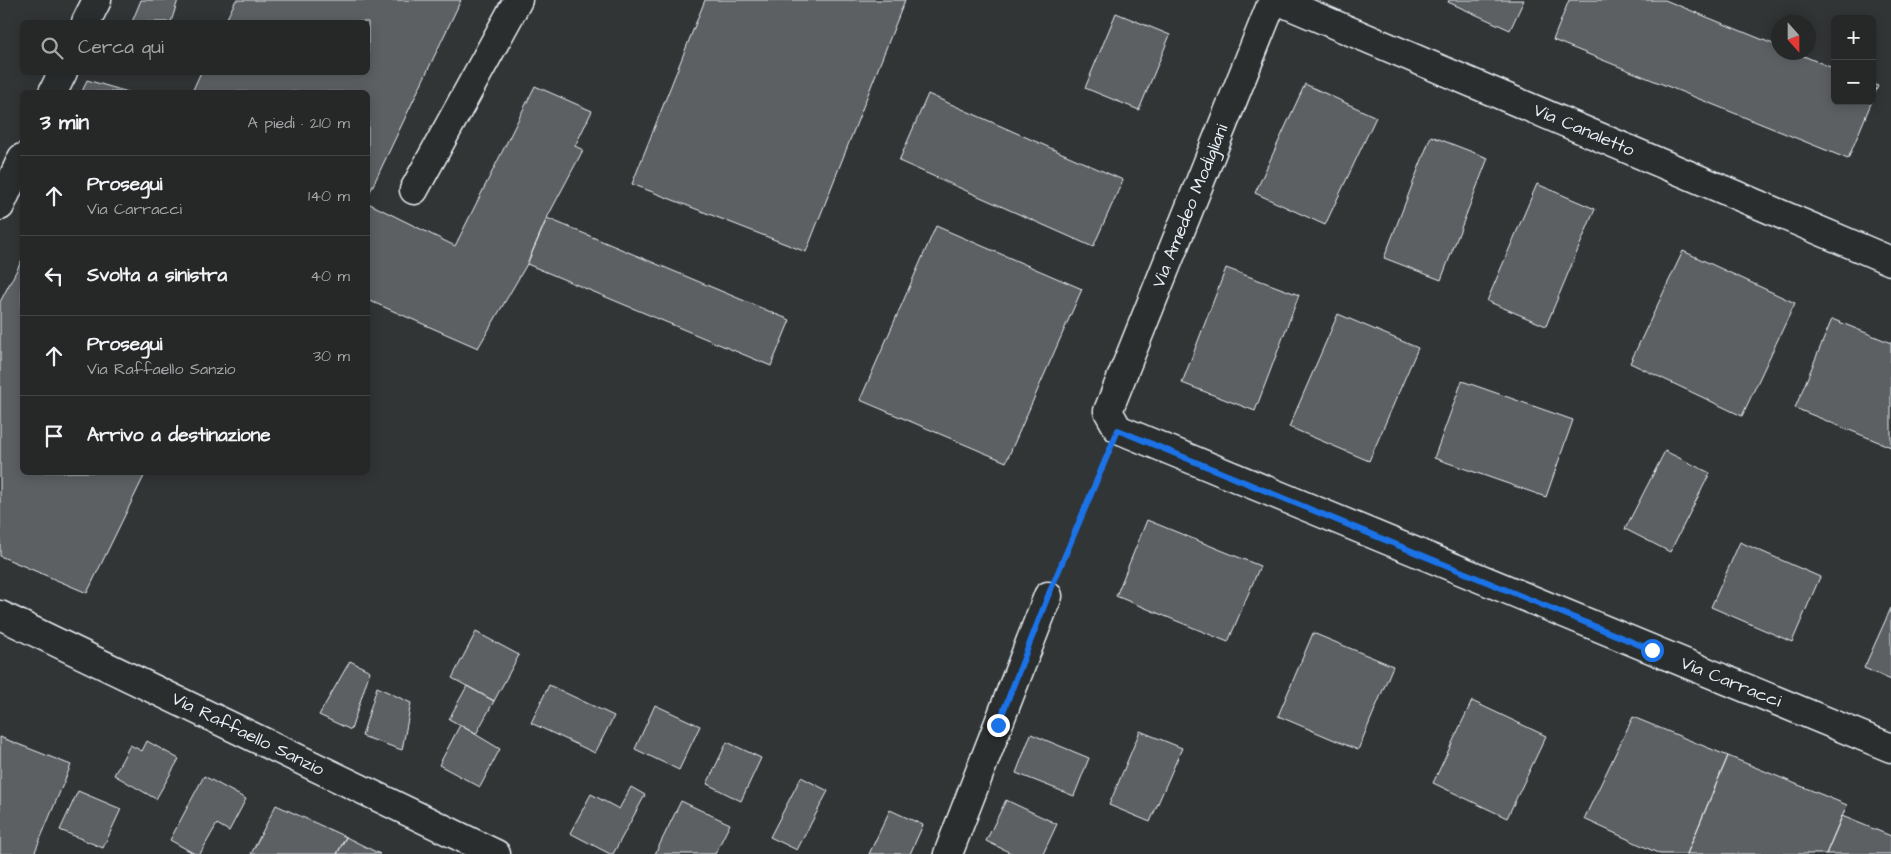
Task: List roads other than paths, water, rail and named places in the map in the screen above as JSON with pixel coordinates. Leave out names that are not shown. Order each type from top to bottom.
[{"type":"street","points":[[414,190],[518,0]]},
{"type":"street","name":"Via Canaletto","points":[[1275,0],[1891,260]]},
{"type":"street","name":"Via Amedeo Modigliani","points":[[1113,420],[1275,0]]},
{"type":"street","points":[[54,90],[62,75]]},
{"type":"street","points":[[0,206],[20,162]]},
{"type":"street","name":"Via Carracci","points":[[1113,420],[1891,748]]},
{"type":"street","points":[[948,854],[1048,596]]},
{"type":"street","name":"Via Raffaello Sanzio","points":[[0,615],[496,854]]}]
